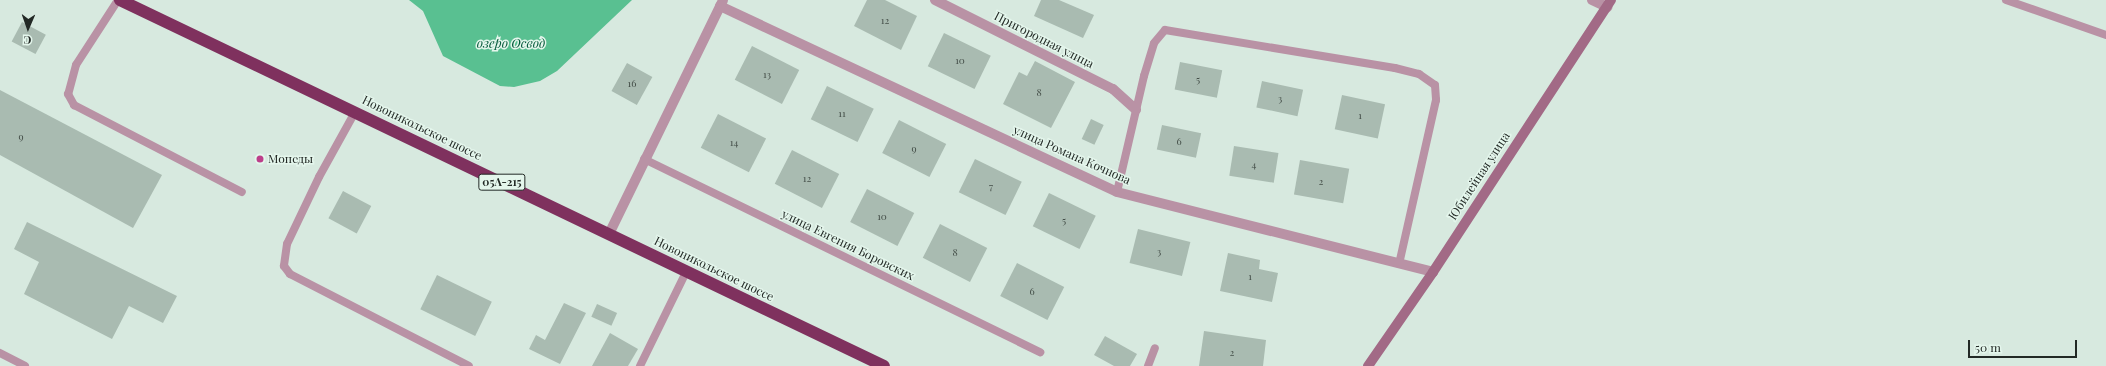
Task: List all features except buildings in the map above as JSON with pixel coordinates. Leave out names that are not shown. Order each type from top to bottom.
[{"type":"highway","name":"Новоникольское шоссе","points":[[119,0],[884,366]]},
{"type":"street","name":"Пригородная улица","points":[[935,0],[1113,89],[1136,110]]},
{"type":"street","points":[[1592,0],[1609,4]]},
{"type":"street","points":[[609,234],[644,159],[721,3]]},
{"type":"street","name":"улица Романа Кочнова","points":[[721,3],[1117,192],[1433,272]]},
{"type":"street","name":"Юбилейная улица","points":[[1368,366],[1433,272],[1609,4]]},
{"type":"lane","points":[[119,0],[76,65],[68,94],[74,104],[242,192]]},
{"type":"lane","points":[[2006,0],[2106,35]]},
{"type":"lane","points":[[1117,192],[1136,110],[1154,43],[1165,30],[1396,68],[1419,74],[1435,85],[1436,100],[1399,264]]},
{"type":"lane","points":[[355,112],[319,177],[287,244],[284,266],[290,274],[469,366]]},
{"type":"lane","name":"улица Евгения Боровских","points":[[644,159],[1040,352]]},
{"type":"lane","points":[[640,366],[686,272]]},
{"type":"lane","points":[[1148,366],[1155,348]]},
{"type":"lane","points":[[0,353],[25,366]]},
{"type":"water","name":"озеро Освод","points":[[409,0],[632,0],[557,71],[540,81],[514,87],[500,86],[443,56],[423,11]]},
{"type":"place","name":"Мопеды","points":[[260,159]]}]
